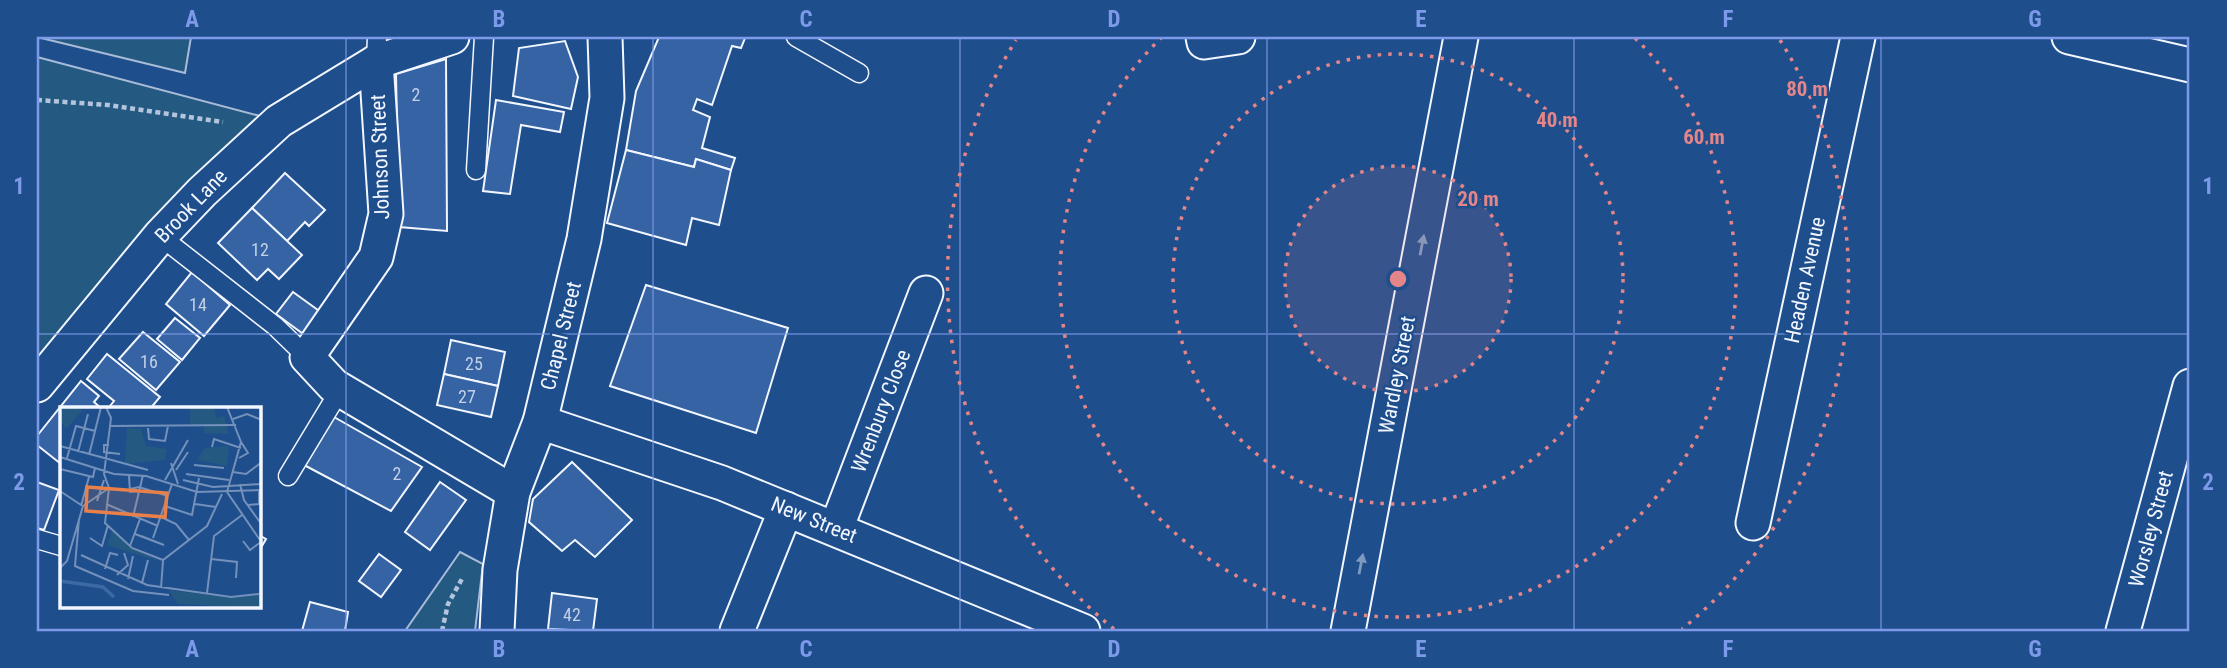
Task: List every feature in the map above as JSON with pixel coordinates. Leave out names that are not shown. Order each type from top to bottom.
[{"type":"street","name":"Brook Lane","points":[[37,385],[160,236],[202,192],[271,128],[376,49],[452,37]]},
{"type":"street","name":"Chapel Street","points":[[496,631],[500,570],[513,492],[540,422],[584,239],[607,98],[605,37]]},
{"type":"street","points":[[1203,37],[1204,42],[1238,37]]},
{"type":"street","name":"Wardley Street","points":[[1348,631],[1461,37]]},
{"type":"street","name":"Headen Avenue","points":[[1753,523],[1858,37]]},
{"type":"street","points":[[2070,37],[2190,65]]},
{"type":"street","name":"Johnson Street","points":[[307,357],[376,257],[386,214],[376,49]]},
{"type":"street","name":"Wrenbury Close","points":[[836,529],[926,293]]},
{"type":"street","points":[[307,357],[340,390],[513,492]]},
{"type":"street","name":"Worsley Street","points":[[2123,631],[2190,386]]},
{"type":"street","name":"New Street","points":[[540,422],[722,483],[1083,631]]},
{"type":"street","points":[[737,631],[786,509]]},
{"type":"lane","points":[[476,170],[484,37]]},
{"type":"lane","points":[[796,37],[859,73]]},
{"type":"lane","points":[[160,236],[275,326],[307,357]]},
{"type":"lane","points":[[288,476],[340,390]]},
{"type":"lane","points":[[37,539],[60,546]]},
{"type":"path","points":[[37,100],[108,105],[271,128]]},
{"type":"shaded area","points":[[37,37],[191,37],[185,73]]},
{"type":"shaded area","points":[[37,57],[279,121],[37,386]]},
{"type":"shaded area","points":[[460,552],[483,564],[475,631],[405,631]]},
{"type":"building","points":[[659,37],[745,38],[741,48],[732,46],[712,105],[697,99],[693,110],[710,117],[702,148],[735,158],[731,170],[696,159],[694,167],[626,150],[636,91]]},
{"type":"building","points":[[565,41],[578,77],[571,109],[513,96],[519,48]]},
{"type":"building","points":[[446,59],[447,231],[399,227],[396,74]]},
{"type":"building","points":[[496,100],[564,112],[560,132],[521,125],[510,194],[483,191]]},
{"type":"building","points":[[626,150],[694,167],[696,159],[731,170],[719,225],[692,218],[686,245],[607,223]]},
{"type":"building","points":[[285,173],[325,210],[309,226],[305,222],[287,241],[252,208]]},
{"type":"building","points":[[252,208],[302,255],[279,279],[268,269],[257,280],[218,243]]},
{"type":"building","points":[[192,272],[230,305],[204,336],[166,304]]},
{"type":"building","points":[[646,285],[788,328],[756,433],[610,386]]},
{"type":"building","points":[[293,292],[322,313],[306,336],[276,314]]},
{"type":"building","points":[[175,318],[200,338],[182,360],[157,339]]},
{"type":"building","points":[[143,332],[180,362],[156,390],[119,359]]},
{"type":"building","points":[[451,340],[505,352],[498,386],[444,374]]},
{"type":"building","points":[[107,354],[160,397],[152,407],[111,407],[114,401],[87,379]]},
{"type":"building","points":[[444,374],[498,386],[491,417],[437,405]]},
{"type":"building","points":[[81,381],[99,396],[94,402],[100,407],[60,407]]},
{"type":"building","points":[[60,407],[60,463],[37,445],[37,436]]},
{"type":"building","points":[[334,417],[422,467],[391,511],[304,465]]},
{"type":"building","points":[[572,462],[632,520],[595,557],[575,540],[562,551],[529,522],[533,499]]},
{"type":"building","points":[[37,482],[59,490],[44,530],[37,528]]},
{"type":"building","points":[[440,482],[466,500],[430,550],[405,532]]},
{"type":"building","points":[[379,554],[401,570],[381,597],[359,581]]},
{"type":"building","points":[[552,593],[597,599],[593,631],[548,629]]},
{"type":"building","points":[[310,602],[348,612],[345,631],[302,631]]}]
